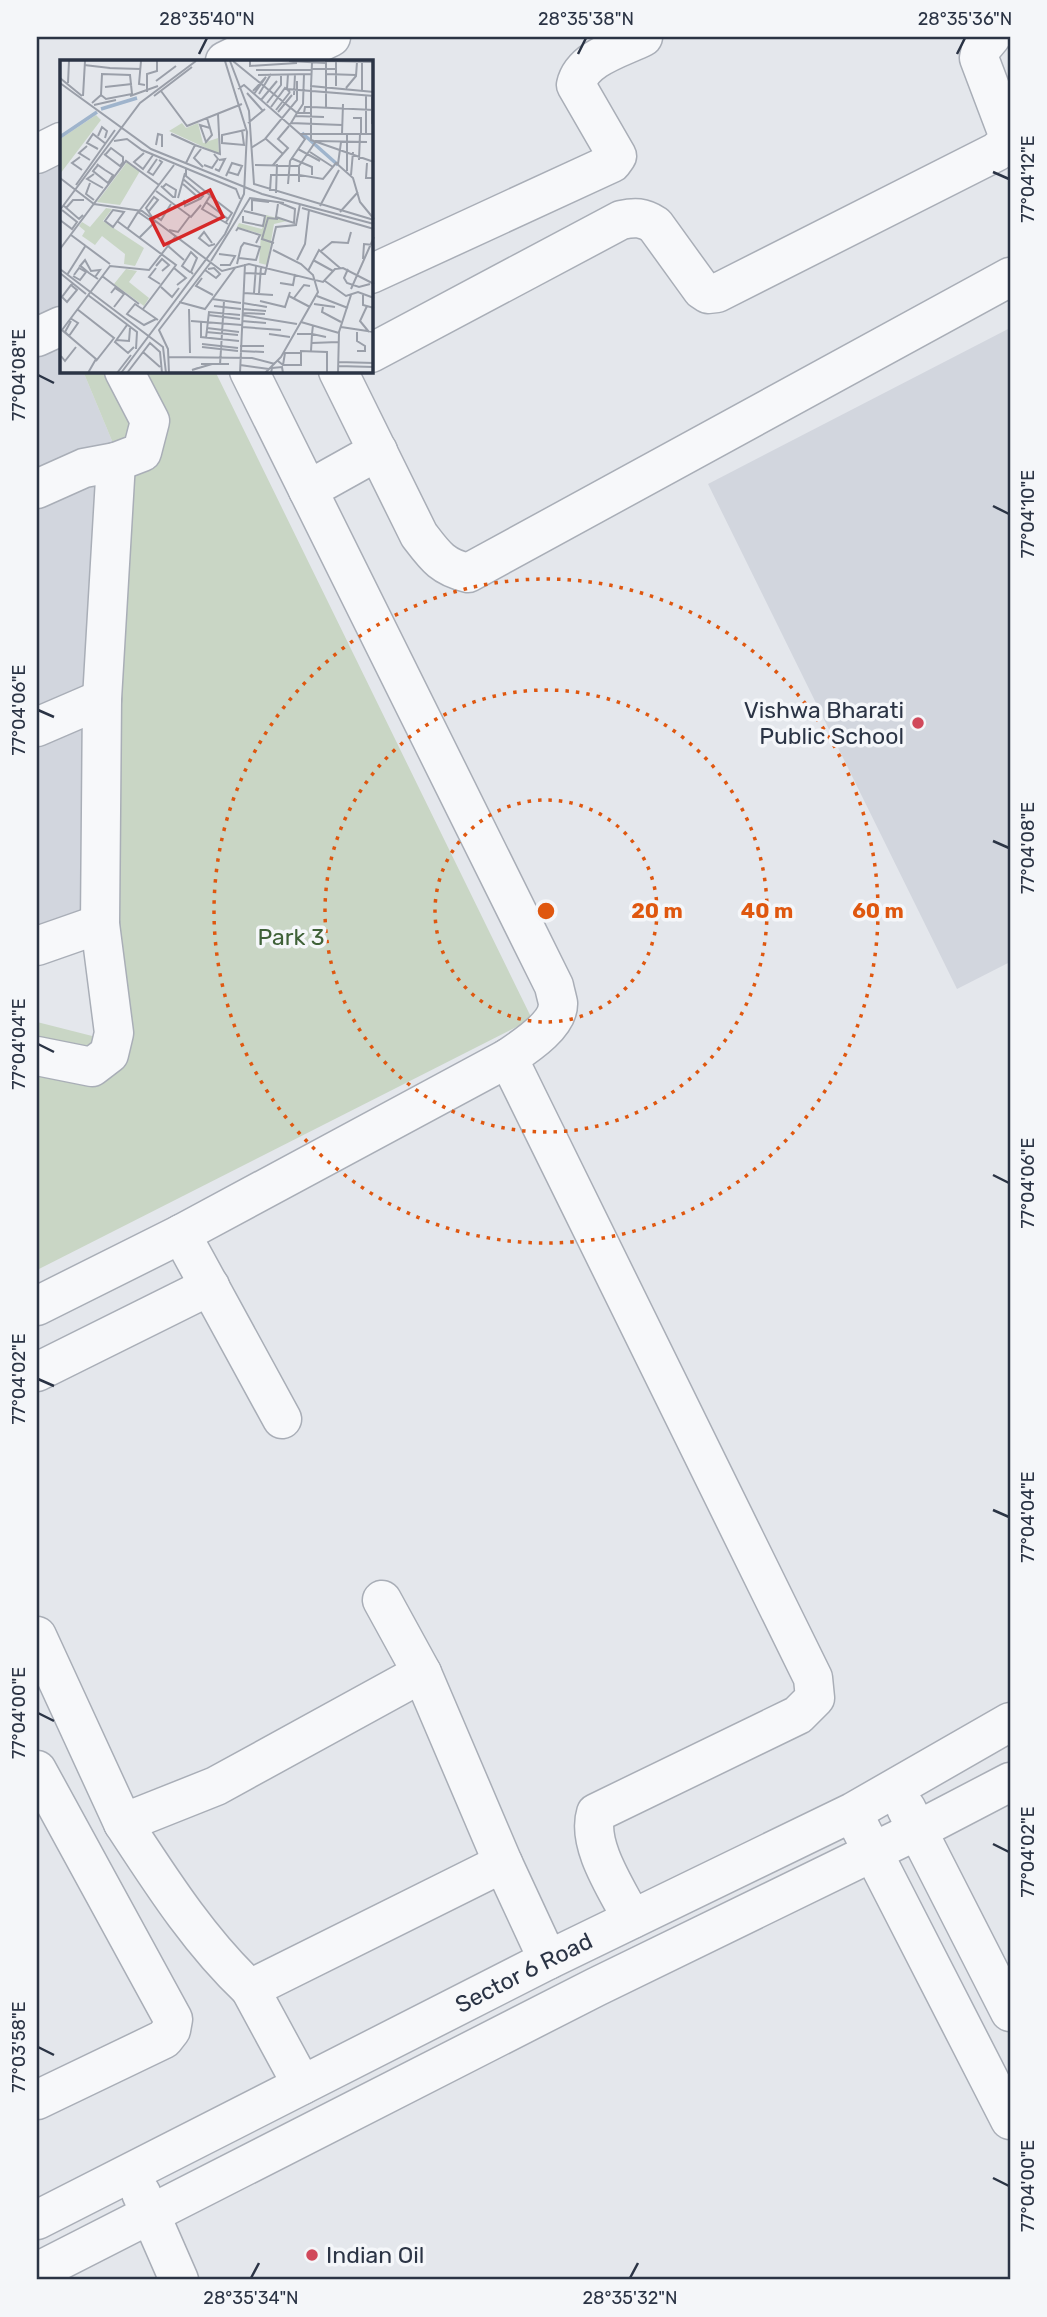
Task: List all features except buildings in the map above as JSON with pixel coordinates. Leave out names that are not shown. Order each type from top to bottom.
[{"type":"street","points":[[227,60],[274,37]]},
{"type":"street","points":[[283,60],[331,37]]},
{"type":"street","points":[[373,273],[612,163],[617,156],[576,85],[578,77],[591,63],[643,37]]},
{"type":"street","points":[[373,353],[621,220],[634,217],[646,219],[655,225],[702,290],[708,294],[717,293],[996,152],[1010,141],[979,58],[981,49],[991,37]]},
{"type":"street","points":[[37,154],[60,142]]},
{"type":"street","points":[[339,373],[419,535],[434,555],[452,569],[468,573],[1010,277]]},
{"type":"street","points":[[37,337],[60,326]]},
{"type":"street","points":[[37,489],[84,468],[116,463],[142,452],[150,421],[125,373]]},
{"type":"street","points":[[37,1306],[181,1234],[508,1058],[537,1038],[550,1023],[558,1006],[554,986],[250,373]]},
{"type":"street","points":[[308,490],[378,451]]},
{"type":"street","points":[[37,1056],[92,1067],[109,1054],[114,1033],[100,923],[102,699],[116,463]]},
{"type":"street","points":[[37,727],[102,699]]},
{"type":"street","points":[[37,946],[100,923]]},
{"type":"street","points":[[508,1058],[813,1678],[815,1698],[798,1715],[596,1813],[596,1845],[632,1919]]},
{"type":"street","points":[[181,1234],[282,1419]]},
{"type":"street","points":[[37,1372],[210,1286]]},
{"type":"street","points":[[382,1600],[422,1673],[503,1863],[548,1960]]},
{"type":"street","points":[[37,1636],[122,1823],[170,1895],[224,1965],[250,1989],[302,2085]]},
{"type":"street","points":[[122,1823],[216,1786],[422,1673]]},
{"type":"street","name":"Sector 6 Road","points":[[37,2220],[548,1960],[853,1812],[1010,1722]]},
{"type":"street","points":[[37,1769],[173,2019],[171,2030],[164,2039],[37,2099]]},
{"type":"street","name":"Sector 6 Road","points":[[37,2272],[596,1987],[918,1830],[1010,1782]]},
{"type":"street","points":[[895,1788],[1010,2012]]},
{"type":"street","points":[[853,1812],[1010,2120]]},
{"type":"street","points":[[250,1989],[503,1863]]},
{"type":"street","points":[[132,2172],[179,2280]]},
{"type":"shaded area","points":[[60,165],[60,373],[84,373],[115,448],[100,924],[37,948],[37,176]]},
{"type":"shaded area","name":"Vishwa Bharati Public School","points":[[1010,328],[1010,962],[957,989],[708,484]]},
{"type":"green space","name":"Park 3","points":[[84,373],[216,373],[532,1019],[37,1270],[37,1022],[108,1040],[115,448]]},
{"type":"place","name":"Vishwa Bharati Public School","points":[[918,723]]},
{"type":"place","name":"Indian Oil","points":[[312,2255]]}]
